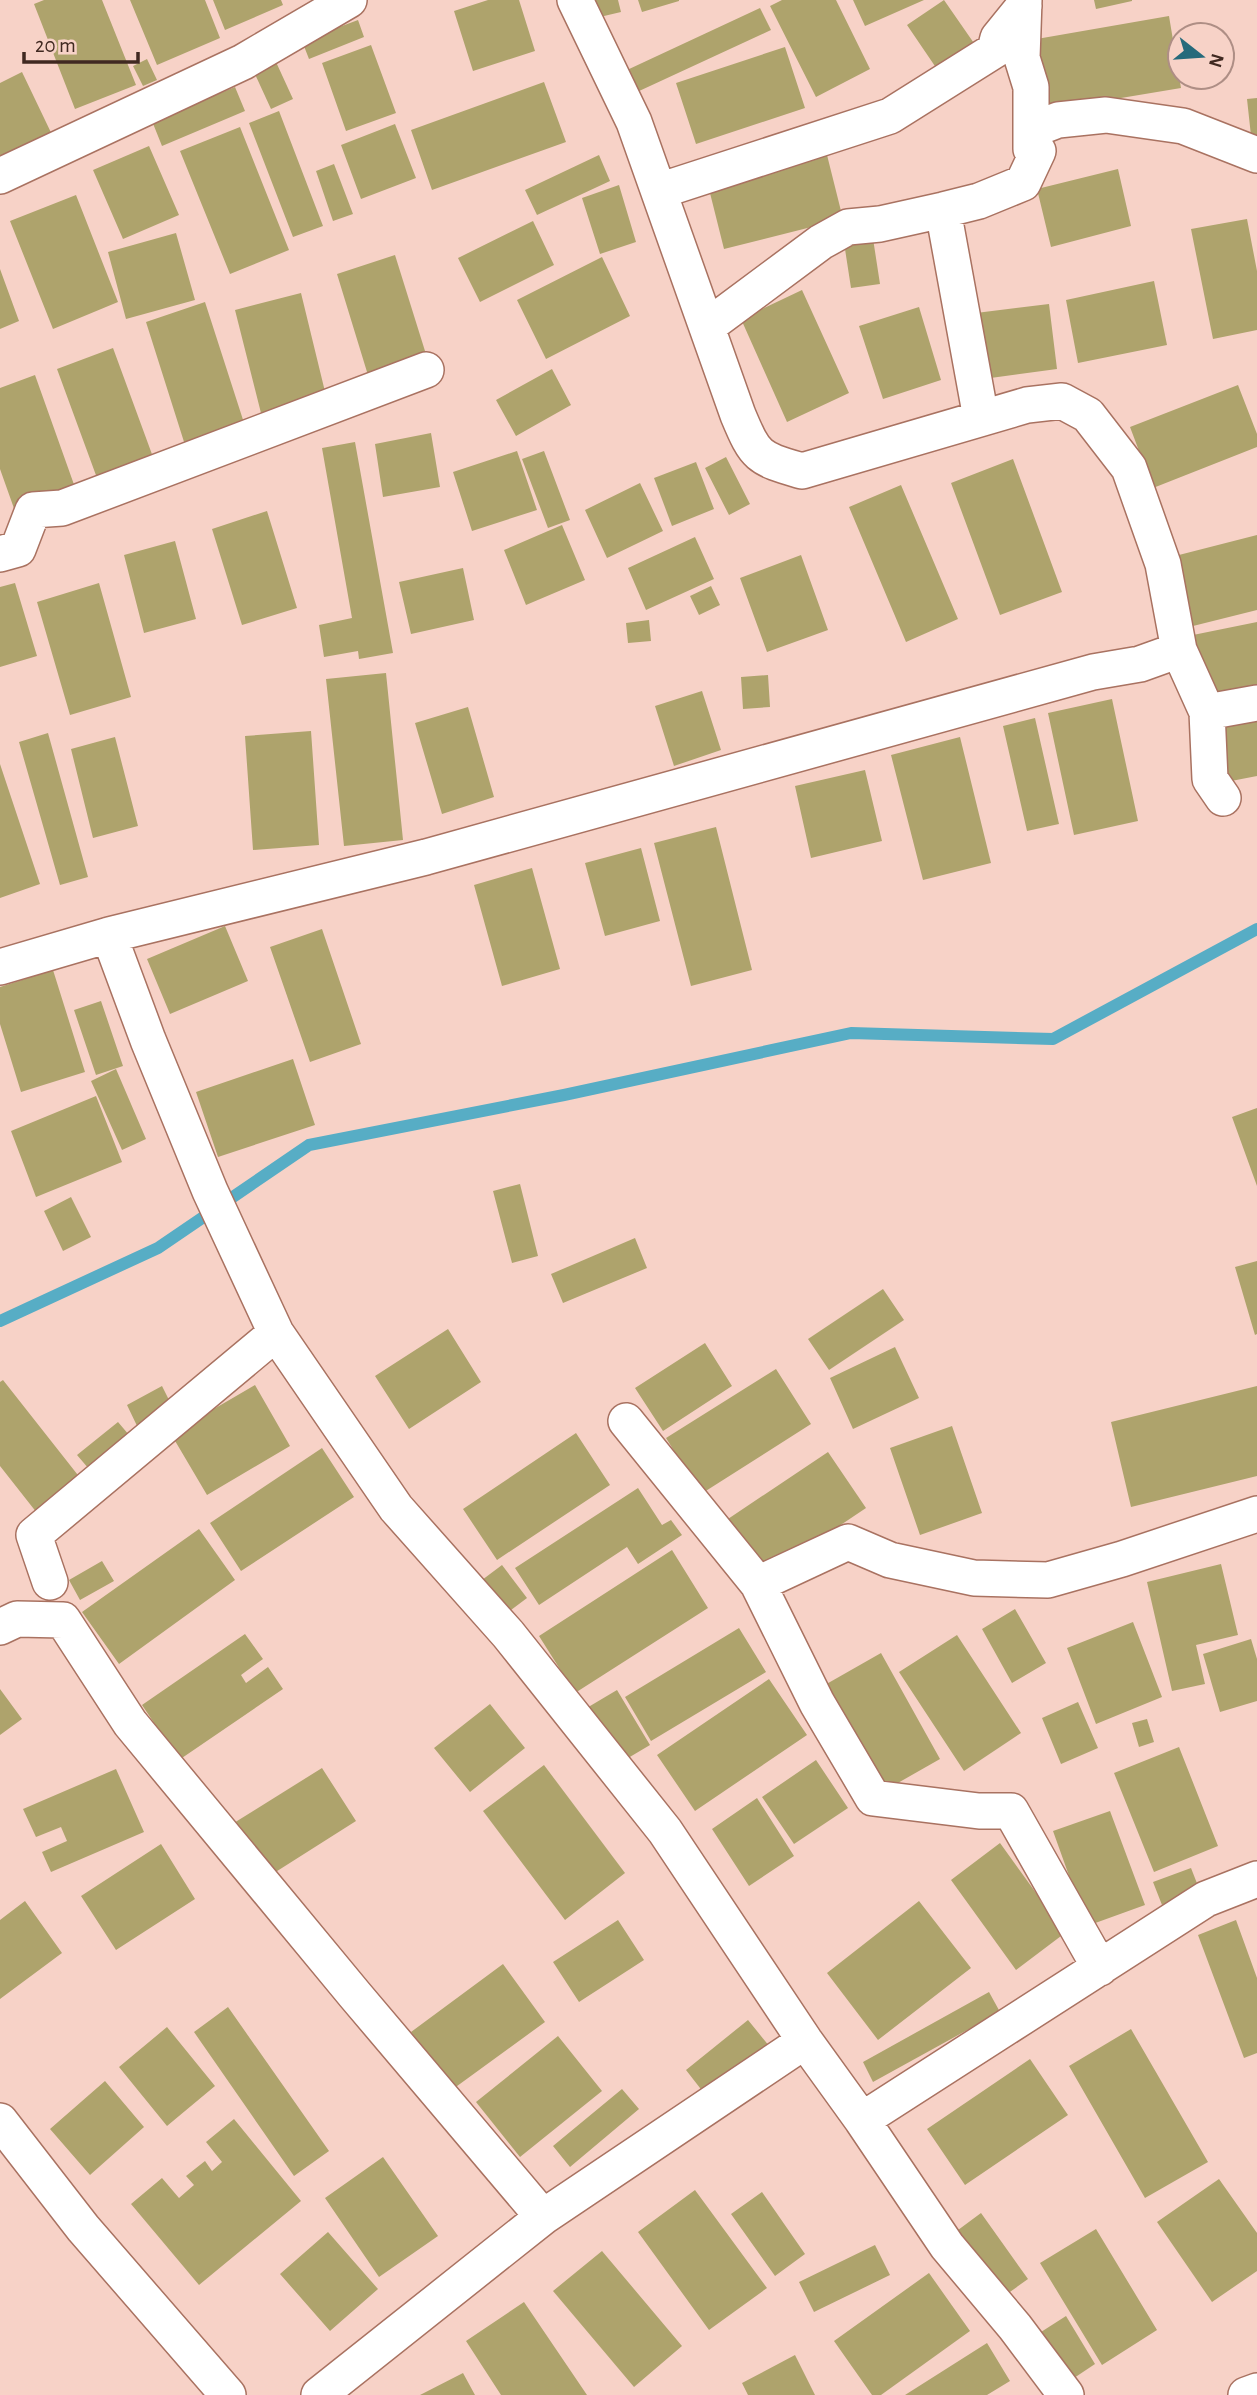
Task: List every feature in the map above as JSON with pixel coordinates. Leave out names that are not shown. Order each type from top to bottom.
[{"type":"street","points":[[0,176],[243,62],[349,0]]},
{"type":"street","points":[[575,0],[634,122],[738,415],[753,449],[772,462],[802,471],[1027,405],[1062,401],[1088,415],[1129,467],[1163,564],[1179,650],[1207,712],[1210,779],[1223,798]]},
{"type":"street","points":[[659,191],[890,116],[995,50],[998,38],[1024,3]]},
{"type":"street","points":[[708,326],[821,242],[848,227],[880,224],[943,211],[979,201],[1023,183],[1038,151],[1031,149],[1031,87],[1022,58],[1024,3]]},
{"type":"street","points":[[1032,130],[1058,120],[1106,116],[1183,125],[1257,155]]},
{"type":"street","points":[[943,211],[981,418]]},
{"type":"street","points":[[0,554],[18,549],[33,510],[62,508],[426,370]]},
{"type":"street","points":[[0,967],[109,935],[426,857],[1093,671],[1140,664],[1179,650]]},
{"type":"street","points":[[1207,712],[1257,703]]},
{"type":"street","points":[[109,935],[148,1040],[210,1191],[276,1333],[396,1508],[508,1634],[665,1831],[805,2041],[947,2246],[1015,2327],[1066,2395]]},
{"type":"street","points":[[50,1582],[34,1535],[276,1333]]},
{"type":"street","points":[[626,1421],[758,1584],[817,1703],[873,1798],[979,1811],[1011,1811],[1100,1968]]},
{"type":"street","points":[[758,1584],[848,1542],[890,1560],[974,1578],[1048,1580],[1122,1559],[1257,1514]]},
{"type":"street","points":[[0,1627],[17,1619],[64,1620],[130,1723],[543,2217]]},
{"type":"street","points":[[862,2120],[1206,1899],[1257,1880]]},
{"type":"street","points":[[318,2395],[543,2217],[805,2041]]},
{"type":"street","points":[[0,2121],[83,2228],[229,2395]]},
{"type":"street","points":[[1246,2395],[1257,2391]]},
{"type":"building","points":[[44,0],[102,0],[136,85],[75,109],[34,4]]},
{"type":"building","points":[[130,0],[205,0],[220,38],[157,65]]},
{"type":"building","points":[[213,0],[281,0],[283,5],[225,30]]},
{"type":"building","points":[[488,0],[519,0],[535,51],[473,71],[454,11]]},
{"type":"building","points":[[583,0],[618,0],[621,12],[587,20]]},
{"type":"building","points":[[638,0],[679,0],[679,1],[642,12]]},
{"type":"building","points":[[782,0],[836,0],[870,69],[816,97],[770,6]]},
{"type":"building","points":[[853,0],[924,0],[865,26]]},
{"type":"building","points":[[944,0],[978,49],[941,75],[907,25]]},
{"type":"building","points":[[1094,0],[1132,0],[1132,1],[1096,9]]},
{"type":"building","points":[[760,8],[771,30],[637,92],[627,70]]},
{"type":"building","points":[[1169,16],[1170,21],[1166,21],[1166,90],[1043,111],[1031,40]]},
{"type":"building","points":[[358,20],[364,37],[309,59],[302,41]]},
{"type":"building","points":[[371,45],[396,113],[346,131],[322,63]]},
{"type":"building","points":[[785,47],[805,108],[696,144],[676,83]]},
{"type":"building","points":[[147,59],[157,80],[143,86],[133,66]]},
{"type":"building","points":[[276,62],[293,99],[271,109],[254,72]]},
{"type":"building","points":[[22,72],[56,143],[0,169],[0,83]]},
{"type":"building","points":[[544,82],[566,142],[432,190],[411,130]]},
{"type":"building","points":[[235,87],[245,111],[162,146],[152,121]]},
{"type":"building","points":[[1257,98],[1257,145],[1252,145],[1247,99]]},
{"type":"building","points":[[279,111],[323,226],[293,237],[249,123]]},
{"type":"building","points":[[395,124],[416,178],[361,199],[341,145]]},
{"type":"building","points":[[240,127],[289,250],[230,274],[180,151]]},
{"type":"building","points":[[149,146],[179,215],[123,239],[93,170]]},
{"type":"building","points":[[826,151],[843,219],[724,249],[707,181]]},
{"type":"building","points":[[599,155],[610,181],[537,215],[525,190]]},
{"type":"building","points":[[334,164],[353,214],[333,221],[316,171]]},
{"type":"building","points":[[1118,169],[1131,226],[1051,247],[1037,189]]},
{"type":"building","points":[[619,185],[636,242],[600,254],[582,198]]},
{"type":"building","points":[[76,195],[118,302],[53,329],[10,221]]},
{"type":"building","points":[[1247,219],[1257,271],[1257,330],[1213,339],[1191,229]]},
{"type":"building","points":[[533,221],[554,265],[480,302],[458,258]]},
{"type":"building","points":[[872,232],[880,284],[851,288],[843,236]]},
{"type":"building","points":[[176,233],[195,300],[126,319],[108,252]]},
{"type":"building","points":[[395,255],[430,367],[371,385],[337,274]]},
{"type":"building","points":[[602,257],[630,316],[546,359],[517,300]]},
{"type":"building","points":[[0,269],[19,321],[0,329]]},
{"type":"building","points":[[1154,281],[1167,345],[1078,363],[1066,300]]},
{"type":"building","points":[[802,290],[849,393],[787,422],[741,319]]},
{"type":"building","points":[[301,293],[328,404],[263,421],[235,310]]},
{"type":"building","points":[[205,302],[245,426],[185,445],[146,322]]},
{"type":"building","points":[[1049,304],[1057,369],[976,380],[968,314]]},
{"type":"building","points":[[919,307],[941,380],[883,399],[859,326]]},
{"type":"building","points":[[113,348],[153,457],[97,478],[57,369]]},
{"type":"building","points":[[552,369],[571,405],[516,436],[496,400]]},
{"type":"building","points":[[35,375],[77,493],[16,514],[0,469],[0,388]]},
{"type":"building","points":[[1238,385],[1257,434],[1257,447],[1153,488],[1130,427]]},
{"type":"building","points":[[431,433],[440,487],[383,497],[375,444]]},
{"type":"building","points":[[355,442],[393,653],[359,659],[358,651],[324,657],[319,625],[352,618],[322,448]]},
{"type":"building","points":[[517,451],[537,510],[472,531],[453,472]]},
{"type":"building","points":[[544,451],[570,520],[548,528],[522,459]]},
{"type":"building","points":[[726,457],[750,504],[729,515],[705,468]]},
{"type":"building","points":[[1013,459],[1062,592],[1000,615],[951,483]]},
{"type":"building","points":[[696,462],[714,509],[672,526],[654,478]]},
{"type":"building","points":[[640,483],[663,531],[607,558],[585,510]]},
{"type":"building","points":[[901,485],[958,619],[906,642],[849,507]]},
{"type":"building","points":[[267,511],[297,608],[242,625],[212,529]]},
{"type":"building","points":[[562,525],[585,580],[526,605],[504,550]]},
{"type":"building","points":[[1257,535],[1257,610],[1193,626],[1175,556]]},
{"type":"building","points":[[695,537],[714,579],[646,610],[628,568]]},
{"type":"building","points":[[175,541],[196,619],[144,633],[124,555]]},
{"type":"building","points":[[801,555],[828,630],[767,652],[740,578]]},
{"type":"building","points":[[463,568],[474,620],[411,634],[399,582]]},
{"type":"building","points":[[15,583],[37,656],[0,667],[0,587]]},
{"type":"building","points":[[99,583],[131,697],[70,715],[37,602]]},
{"type":"building","points":[[711,586],[720,605],[699,615],[690,596]]},
{"type":"building","points":[[649,620],[651,641],[628,643],[626,623]]},
{"type":"building","points":[[1257,622],[1257,686],[1206,697],[1193,635]]},
{"type":"building","points":[[386,673],[403,840],[344,846],[326,679]]},
{"type":"building","points":[[768,675],[770,707],[743,709],[741,677]]},
{"type":"building","points":[[702,691],[721,750],[674,766],[655,706]]},
{"type":"building","points":[[1112,699],[1138,821],[1074,835],[1048,713]]},
{"type":"building","points":[[468,707],[494,797],[442,814],[415,723]]},
{"type":"building","points":[[1257,714],[1257,776],[1226,782],[1214,723]]},
{"type":"building","points":[[1035,718],[1059,824],[1027,831],[1003,726]]},
{"type":"building","points":[[311,731],[319,845],[253,850],[245,736]]},
{"type":"building","points":[[48,733],[88,877],[60,885],[19,742]]},
{"type":"building","points":[[115,737],[138,826],[93,838],[71,749]]},
{"type":"building","points":[[960,737],[991,863],[923,880],[891,755]]},
{"type":"building","points":[[0,764],[40,884],[0,898]]},
{"type":"building","points":[[865,770],[882,841],[811,858],[795,786]]},
{"type":"building","points":[[716,827],[752,970],[691,986],[654,843]]},
{"type":"building","points":[[641,848],[660,921],[605,936],[585,863]]},
{"type":"building","points":[[532,868],[560,969],[502,986],[474,885]]},
{"type":"building","points":[[225,926],[248,981],[170,1014],[147,959]]},
{"type":"building","points":[[322,929],[361,1044],[310,1062],[270,947]]},
{"type":"building","points":[[53,970],[85,1072],[21,1092],[0,1024],[0,987]]},
{"type":"building","points":[[101,1001],[123,1066],[96,1075],[74,1010]]},
{"type":"building","points":[[293,1059],[315,1125],[218,1157],[196,1092]]},
{"type":"building","points":[[116,1069],[146,1139],[122,1150],[91,1081]]},
{"type":"building","points":[[96,1096],[122,1162],[36,1197],[11,1131]]},
{"type":"building","points":[[1257,1108],[1257,1186],[1232,1117]]},
{"type":"building","points":[[520,1184],[538,1256],[512,1263],[493,1191]]},
{"type":"building","points":[[71,1197],[91,1237],[63,1251],[44,1211]]},
{"type":"building","points":[[635,1238],[647,1268],[563,1303],[551,1274]]},
{"type":"building","points":[[1257,1261],[1257,1334],[1255,1335],[1235,1267]]},
{"type":"building","points":[[883,1289],[904,1320],[829,1370],[808,1339]]},
{"type":"building","points":[[448,1329],[481,1382],[409,1429],[375,1376]]},
{"type":"building","points":[[705,1343],[732,1386],[663,1431],[635,1388]]},
{"type":"building","points":[[895,1347],[919,1398],[853,1429],[830,1378]]},
{"type":"building","points":[[776,1369],[811,1424],[701,1494],[666,1438]]},
{"type":"building","points":[[3,1380],[81,1479],[37,1513],[0,1466],[0,1382]]},
{"type":"building","points":[[255,1385],[290,1446],[207,1495],[171,1434]]},
{"type":"building","points":[[162,1386],[175,1412],[139,1430],[127,1405]]},
{"type":"building","points":[[1257,1386],[1257,1476],[1131,1507],[1111,1422]]},
{"type":"building","points":[[118,1422],[135,1442],[95,1476],[77,1455]]},
{"type":"building","points":[[952,1426],[982,1513],[920,1535],[890,1448]]},
{"type":"building","points":[[576,1433],[610,1485],[497,1560],[463,1509]]},
{"type":"building","points":[[322,1448],[354,1497],[241,1571],[210,1523]]},
{"type":"building","points":[[828,1452],[866,1508],[760,1579],[722,1523]]},
{"type":"building","points":[[638,1488],[662,1525],[671,1520],[682,1535],[638,1564],[627,1547],[539,1605],[515,1568]]},
{"type":"building","points":[[199,1529],[235,1580],[119,1664],[82,1612]]},
{"type":"building","points":[[672,1550],[708,1608],[575,1693],[539,1636]]},
{"type":"building","points":[[102,1561],[114,1581],[80,1600],[69,1580]]},
{"type":"building","points":[[1221,1564],[1238,1635],[1196,1645],[1205,1684],[1172,1691],[1147,1582]]},
{"type":"building","points":[[502,1565],[527,1598],[503,1616],[478,1583]]},
{"type":"building","points":[[1015,1609],[1046,1663],[1012,1683],[982,1629]]},
{"type":"building","points":[[1133,1622],[1162,1697],[1096,1724],[1067,1648]]},
{"type":"building","points":[[739,1628],[766,1672],[651,1741],[625,1697]]},
{"type":"building","points":[[245,1634],[263,1659],[241,1675],[246,1683],[268,1667],[283,1689],[179,1760],[142,1705]]},
{"type":"building","points":[[957,1635],[1021,1733],[964,1771],[899,1672]]},
{"type":"building","points":[[1251,1639],[1257,1659],[1257,1701],[1220,1712],[1203,1654]]},
{"type":"building","points":[[881,1653],[940,1759],[882,1792],[823,1686]]},
{"type":"building","points":[[769,1679],[807,1735],[695,1811],[657,1755]]},
{"type":"building","points":[[0,1689],[22,1719],[0,1735]]},
{"type":"building","points":[[617,1690],[650,1745],[618,1764],[585,1709]]},
{"type":"building","points":[[1078,1702],[1098,1748],[1061,1764],[1042,1718]]},
{"type":"building","points":[[490,1704],[525,1748],[470,1792],[434,1748]]},
{"type":"building","points":[[1147,1719],[1154,1742],[1139,1747],[1132,1723]]},
{"type":"building","points":[[1179,1747],[1218,1846],[1154,1872],[1114,1773]]},
{"type":"building","points":[[816,1760],[848,1808],[794,1844],[762,1797]]},
{"type":"building","points":[[544,1765],[625,1873],[565,1920],[483,1811]]},
{"type":"building","points":[[322,1768],[356,1821],[263,1880],[229,1826]]},
{"type":"building","points":[[116,1769],[144,1832],[51,1872],[42,1852],[67,1841],[61,1827],[36,1837],[23,1809]]},
{"type":"building","points":[[757,1798],[794,1856],[749,1886],[712,1829]]},
{"type":"building","points":[[1110,1811],[1145,1905],[1087,1926],[1053,1831]]},
{"type":"building","points":[[1000,1843],[1065,1933],[1016,1970],[951,1880]]},
{"type":"building","points":[[161,1844],[195,1899],[116,1950],[81,1896]]},
{"type":"building","points":[[1191,1868],[1200,1891],[1162,1905],[1153,1882]]},
{"type":"building","points":[[25,1901],[62,1953],[0,1999],[0,1920]]},
{"type":"building","points":[[919,1901],[971,1968],[878,2040],[827,1973]]},
{"type":"building","points":[[618,1920],[644,1960],[579,2002],[553,1962]]},
{"type":"building","points":[[1236,1920],[1257,1978],[1257,2053],[1244,2058],[1198,1935]]},
{"type":"building","points":[[503,1964],[545,2022],[453,2089],[411,2032]]},
{"type":"building","points":[[989,1992],[1000,2012],[873,2082],[863,2062]]},
{"type":"building","points":[[228,2007],[329,2151],[294,2176],[194,2032]]},
{"type":"building","points":[[748,2020],[770,2047],[707,2097],[686,2070]]},
{"type":"building","points":[[167,2027],[215,2086],[167,2126],[119,2067]]},
{"type":"building","points":[[1131,2029],[1208,2162],[1145,2198],[1069,2066]]},
{"type":"building","points":[[558,2036],[602,2091],[520,2157],[476,2102]]},
{"type":"building","points":[[1030,2059],[1068,2115],[965,2185],[927,2129]]},
{"type":"building","points":[[105,2081],[144,2127],[90,2175],[50,2129]]},
{"type":"building","points":[[622,2089],[639,2109],[570,2167],[553,2146]]},
{"type":"building","points":[[234,2119],[301,2201],[199,2285],[131,2204],[162,2178],[179,2198],[194,2185],[186,2176],[205,2161],[212,2171],[222,2162],[206,2142]]},
{"type":"building","points":[[383,2157],[438,2236],[379,2277],[325,2198]]},
{"type":"building","points":[[1219,2179],[1257,2233],[1257,2271],[1212,2302],[1157,2222]]},
{"type":"building","points":[[695,2190],[767,2288],[709,2330],[638,2232]]},
{"type":"building","points":[[762,2192],[805,2254],[775,2276],[731,2214]]},
{"type":"building","points":[[981,2213],[1028,2279],[1000,2299],[954,2233]]},
{"type":"building","points":[[1096,2229],[1157,2330],[1102,2365],[1040,2263]]},
{"type":"building","points":[[328,2232],[378,2289],[330,2331],[280,2274]]},
{"type":"building","points":[[875,2245],[890,2275],[814,2312],[799,2282]]},
{"type":"building","points":[[602,2251],[682,2346],[634,2387],[553,2291]]},
{"type":"building","points":[[929,2273],[970,2331],[881,2395],[872,2395],[834,2341]]},
{"type":"building","points":[[524,2302],[587,2395],[501,2395],[466,2341]]},
{"type":"building","points":[[1066,2316],[1095,2364],[1071,2380],[1041,2332]]},
{"type":"building","points":[[987,2343],[1010,2381],[987,2395],[905,2395]]},
{"type":"building","points":[[795,2355],[815,2395],[748,2395],[742,2383]]},
{"type":"building","points":[[463,2373],[475,2395],[420,2395]]},
{"type":"waterway","points":[[0,1321],[158,1248],[309,1145],[564,1095],[851,1033],[1053,1039],[1257,929]]}]
